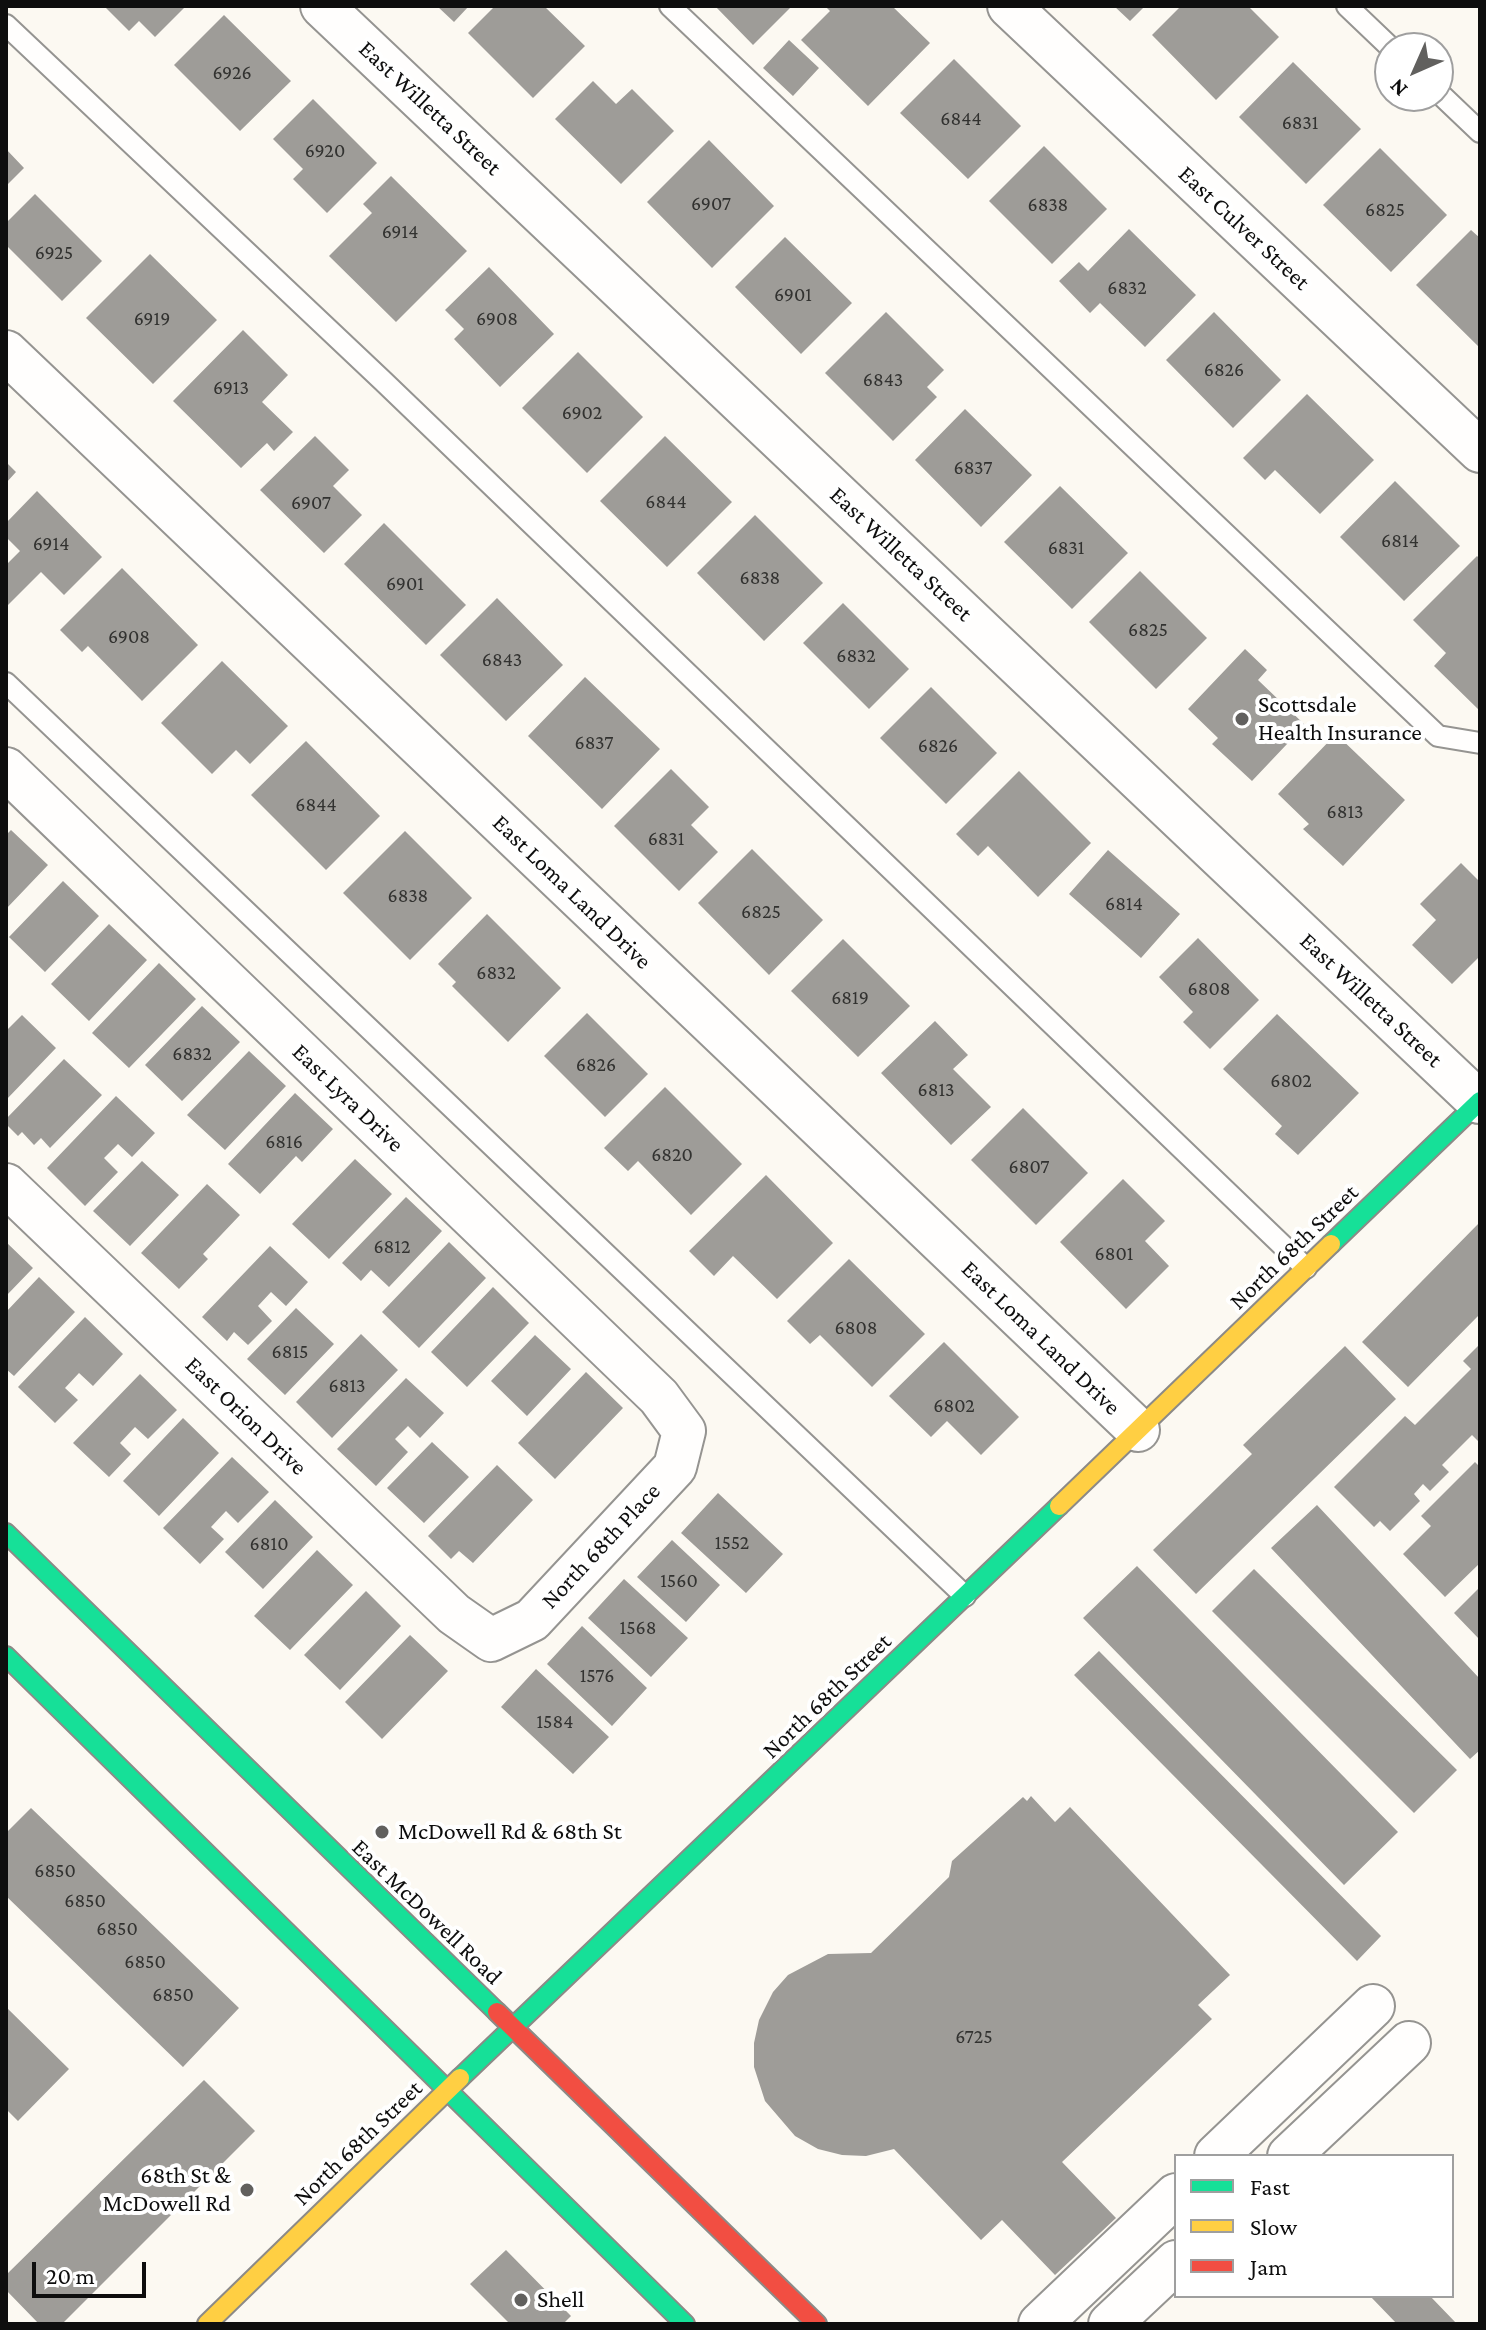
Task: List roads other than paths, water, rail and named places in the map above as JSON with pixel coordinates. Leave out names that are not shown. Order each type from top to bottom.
[{"type":"main road","name":"North 68th Street","points":[[207,2324],[449,2088],[1479,1102]]},
{"type":"main road","name":"East McDowell Road","points":[[6,1533],[817,2324]]},
{"type":"main road","points":[[6,1656],[449,2088],[685,2324]]},
{"type":"street","name":"East Willetta Street","points":[[322,6],[1479,1102]]},
{"type":"street","name":"East Culver Street","points":[[1009,6],[1480,451]]},
{"type":"street","name":"East Loma Land Drive","points":[[6,352],[1138,1430]]},
{"type":"street","name":"East Lyra Drive","points":[[6,769],[659,1397],[684,1431]]},
{"type":"street","name":"East Orion Drive","points":[[6,1185],[454,1614],[491,1640]]},
{"type":"street","name":"North 68th Place","points":[[491,1640],[532,1620],[675,1467],[684,1431]]},
{"type":"street","points":[[1218,2154],[1373,2006]]},
{"type":"street","points":[[1291,2154],[1409,2043]]},
{"type":"street","points":[[1040,2324],[1174,2197]]},
{"type":"street","points":[[1110,2324],[1174,2264]]},
{"type":"lane","points":[[670,6],[1438,736],[1480,743]]},
{"type":"lane","points":[[1347,6],[1374,32]]},
{"type":"lane","points":[[6,25],[383,381],[1306,1268]]},
{"type":"lane","points":[[1454,107],[1480,132]]},
{"type":"lane","points":[[6,683],[965,1596]]},
{"type":"place","name":"Scottsdale Health Insurance","points":[[1242,719]]},
{"type":"place","name":"McDowell Rd & 68th St","points":[[382,1832]]},
{"type":"place","name":"68th St & McDowell Rd","points":[[247,2190]]},
{"type":"place","name":"Shell","points":[[521,2300]]}]
